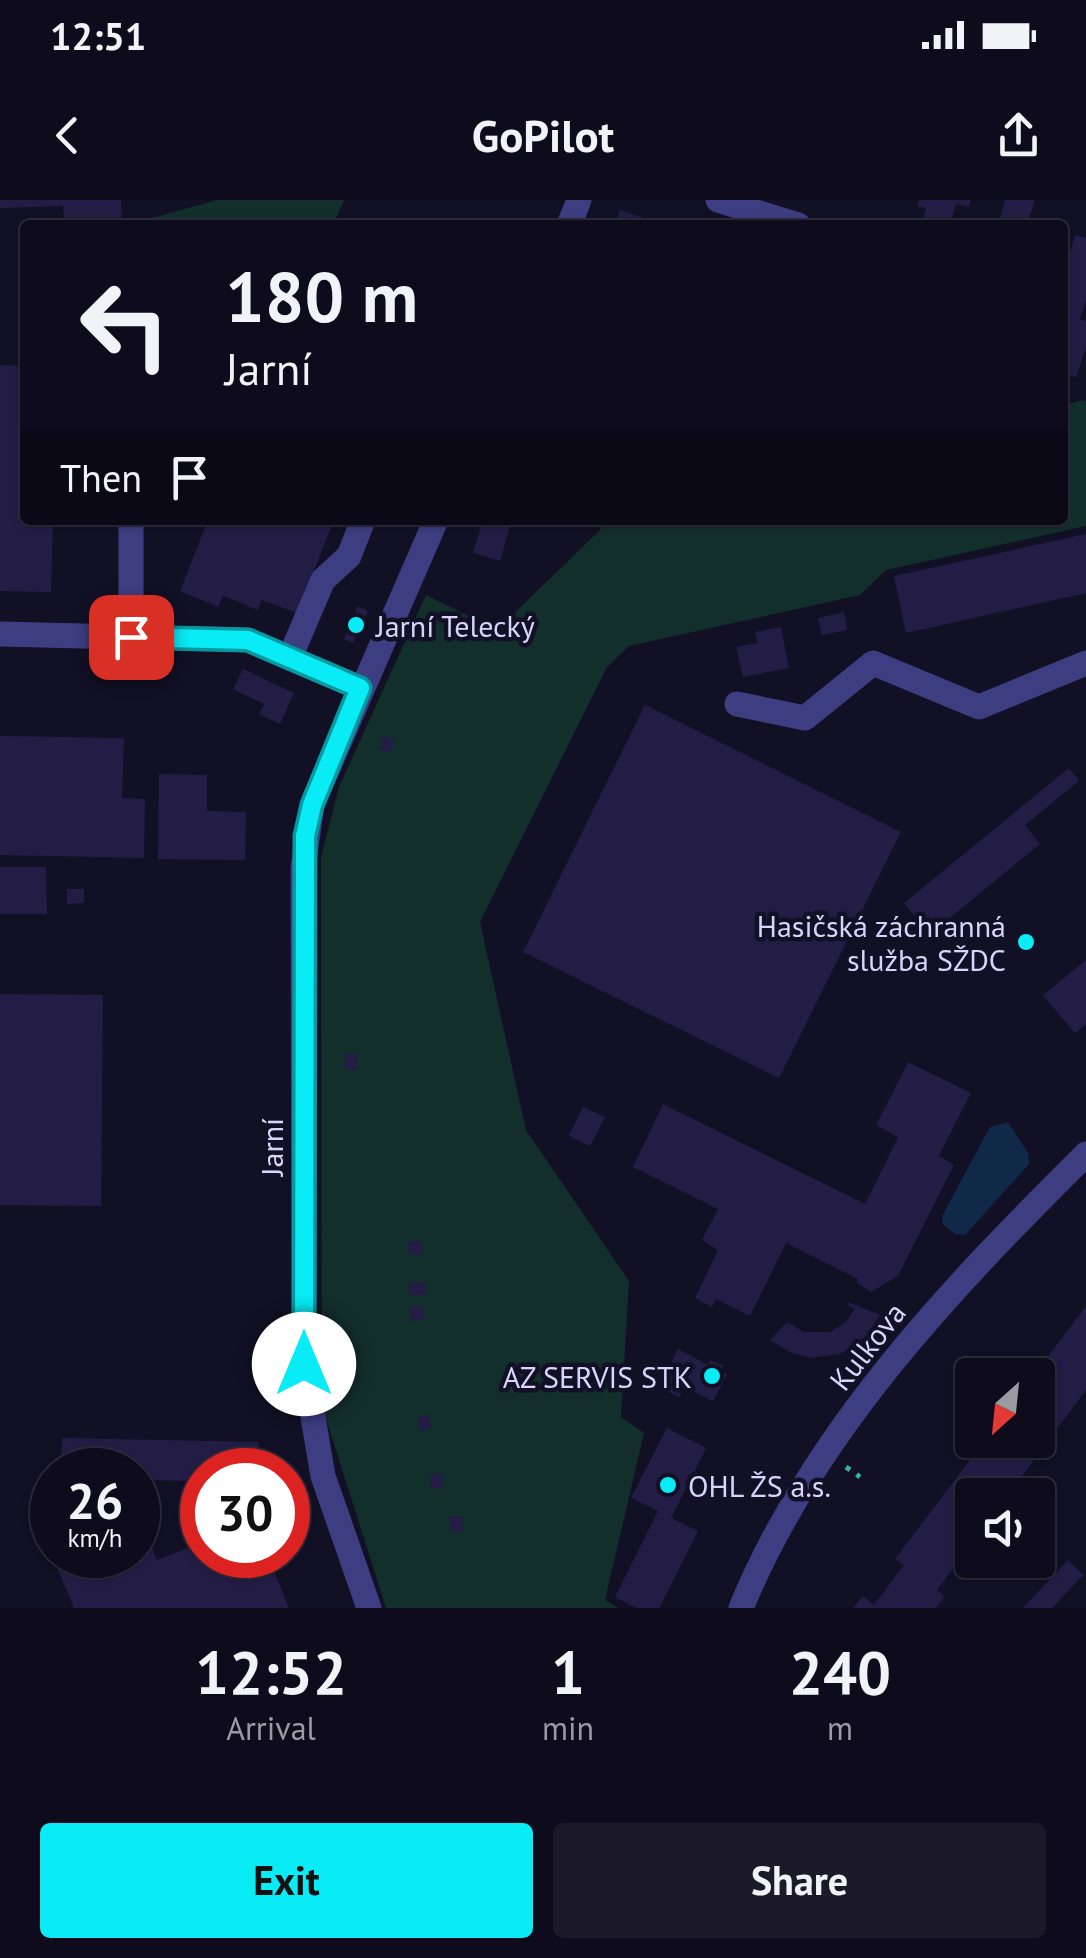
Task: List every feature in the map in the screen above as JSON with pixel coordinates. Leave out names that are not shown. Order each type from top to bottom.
[{"type":"street","points":[[718,200],[782,220]]},
{"type":"street","points":[[131,525],[131,637]]},
{"type":"street","points":[[290,657],[322,580],[349,556],[361,525]]},
{"type":"street","name":"Jarní","points":[[369,1608],[324,1476],[304,1364],[305,836],[312,805],[360,688],[434,525]]},
{"type":"street","points":[[0,634],[248,640],[360,688]]},
{"type":"street","points":[[737,704],[804,718],[873,663],[979,707],[1086,663]]},
{"type":"street","name":"Kulkova","points":[[742,1608],[762,1559],[807,1480],[861,1405],[939,1306],[1086,1154]]},
{"type":"path","points":[[842,1463],[860,1477]]},
{"type":"green space","points":[[217,200],[344,200],[335,220],[126,220],[156,217]]},
{"type":"green space","points":[[1086,401],[1086,526],[886,570],[860,595],[629,646],[607,667],[480,922],[526,1130],[629,1281],[621,1417],[644,1433],[605,1600],[618,1608],[386,1608],[322,1406],[321,857],[339,787],[426,595],[497,630],[602,525],[1068,525],[1068,404]]},
{"type":"water","points":[[1008,1122],[1028,1153],[1029,1164],[965,1235],[955,1234],[943,1225],[942,1216],[990,1127]]},
{"type":"building","points":[[0,200],[121,200],[122,219],[64,220],[63,206],[0,208]]},
{"type":"building","points":[[919,200],[971,200],[969,207],[956,204],[951,220],[922,220],[926,208],[917,206]]},
{"type":"building","points":[[1005,200],[1035,200],[1029,220],[999,220]]},
{"type":"building","points":[[620,210],[647,219],[647,220],[617,220]]},
{"type":"building","points":[[1075,235],[1086,238],[1086,300],[1080,319],[1086,321],[1086,347],[1076,377],[1068,374],[1068,260]]},
{"type":"building","points":[[0,365],[20,366],[20,525],[53,525],[51,592],[0,591]]},
{"type":"building","points":[[206,525],[332,525],[297,613],[262,600],[258,610],[223,596],[218,607],[180,591]]},
{"type":"building","points":[[481,525],[511,525],[500,561],[473,553]]},
{"type":"building","points":[[1086,534],[1086,593],[906,633],[894,576]]},
{"type":"building","name":"Jarní Telecký","points":[[358,606],[368,611],[353,643],[344,639]]},
{"type":"building","points":[[844,612],[847,630],[822,635],[818,618]]},
{"type":"building","points":[[781,627],[789,668],[743,677],[736,647],[758,643],[755,632]]},
{"type":"building","points":[[243,669],[294,693],[280,724],[259,714],[264,704],[233,689]]},
{"type":"building","points":[[645,705],[901,832],[779,1078],[523,952]]},
{"type":"building","points":[[0,736],[124,738],[122,798],[145,799],[144,858],[0,855]]},
{"type":"building","points":[[383,736],[395,741],[390,753],[379,748]]},
{"type":"building","points":[[1069,768],[1079,781],[1025,825],[1040,844],[930,934],[904,903]]},
{"type":"building","points":[[159,774],[207,775],[207,811],[246,812],[245,860],[158,859]]},
{"type":"building","points":[[0,867],[46,867],[47,914],[0,914]]},
{"type":"building","points":[[67,889],[84,889],[84,903],[67,904]]},
{"type":"building","points":[[1086,960],[1086,1024],[1075,1033],[1043,995]]},
{"type":"building","points":[[0,994],[103,995],[101,1206],[0,1205]]},
{"type":"building","points":[[345,1054],[357,1054],[356,1070],[344,1069]]},
{"type":"building","points":[[908,1062],[971,1093],[939,1156],[954,1165],[898,1276],[871,1292],[857,1283],[858,1279],[786,1243],[750,1316],[716,1299],[712,1307],[695,1298],[718,1250],[702,1240],[718,1209],[633,1167],[663,1104],[865,1204],[898,1137],[876,1125]]},
{"type":"building","points":[[583,1107],[605,1117],[590,1146],[569,1136]]},
{"type":"building","points":[[408,1241],[420,1241],[423,1255],[408,1254]]},
{"type":"building","points":[[426,1282],[427,1295],[410,1295],[409,1283]]},
{"type":"building","points":[[848,1302],[880,1315],[852,1348],[810,1358],[770,1340],[787,1322],[804,1332],[830,1332],[846,1322],[855,1309]]},
{"type":"building","points":[[423,1306],[425,1319],[411,1321],[410,1307]]},
{"type":"building","points":[[1086,1306],[1086,1390],[1055,1432],[1055,1358],[1047,1358]]},
{"type":"building","points":[[678,1349],[708,1365],[710,1360],[723,1366],[720,1370],[727,1374],[713,1401],[684,1387],[679,1397],[659,1387]]},
{"type":"building","points":[[429,1415],[432,1428],[420,1431],[417,1417]]},
{"type":"building","points":[[667,1428],[706,1448],[671,1518],[698,1531],[659,1608],[637,1608],[615,1597],[658,1511],[631,1498]]},
{"type":"building","points":[[62,1438],[259,1442],[259,1448],[180,1448],[180,1481],[160,1480],[160,1448],[62,1448]]},
{"type":"building","points":[[971,1458],[1035,1458],[1021,1478],[956,1478]]},
{"type":"building","points":[[442,1473],[443,1488],[432,1489],[430,1474]]},
{"type":"building","points":[[955,1480],[955,1565],[937,1590],[945,1596],[936,1608],[853,1608],[863,1596],[874,1605],[904,1565],[895,1559]]},
{"type":"building","points":[[449,1516],[462,1516],[463,1531],[451,1532]]},
{"type":"building","points":[[180,1551],[180,1578],[277,1578],[289,1608],[74,1608],[62,1578],[160,1578],[160,1559]]},
{"type":"building","points":[[1068,1560],[1083,1575],[1052,1608],[1023,1608],[1055,1578]]},
{"type":"place","name":"Jarní Telecký","points":[[356,625]]},
{"type":"place","name":"Hasičská záchranná služba SŽDC","points":[[1026,942]]},
{"type":"place","name":"AZ SERVIS STK","points":[[712,1376]]},
{"type":"place","name":"OHL ŽS a.s.","points":[[668,1485]]},
{"type":"route","points":[[131,637],[248,640],[360,688],[312,805],[305,836],[304,1364]]}]
